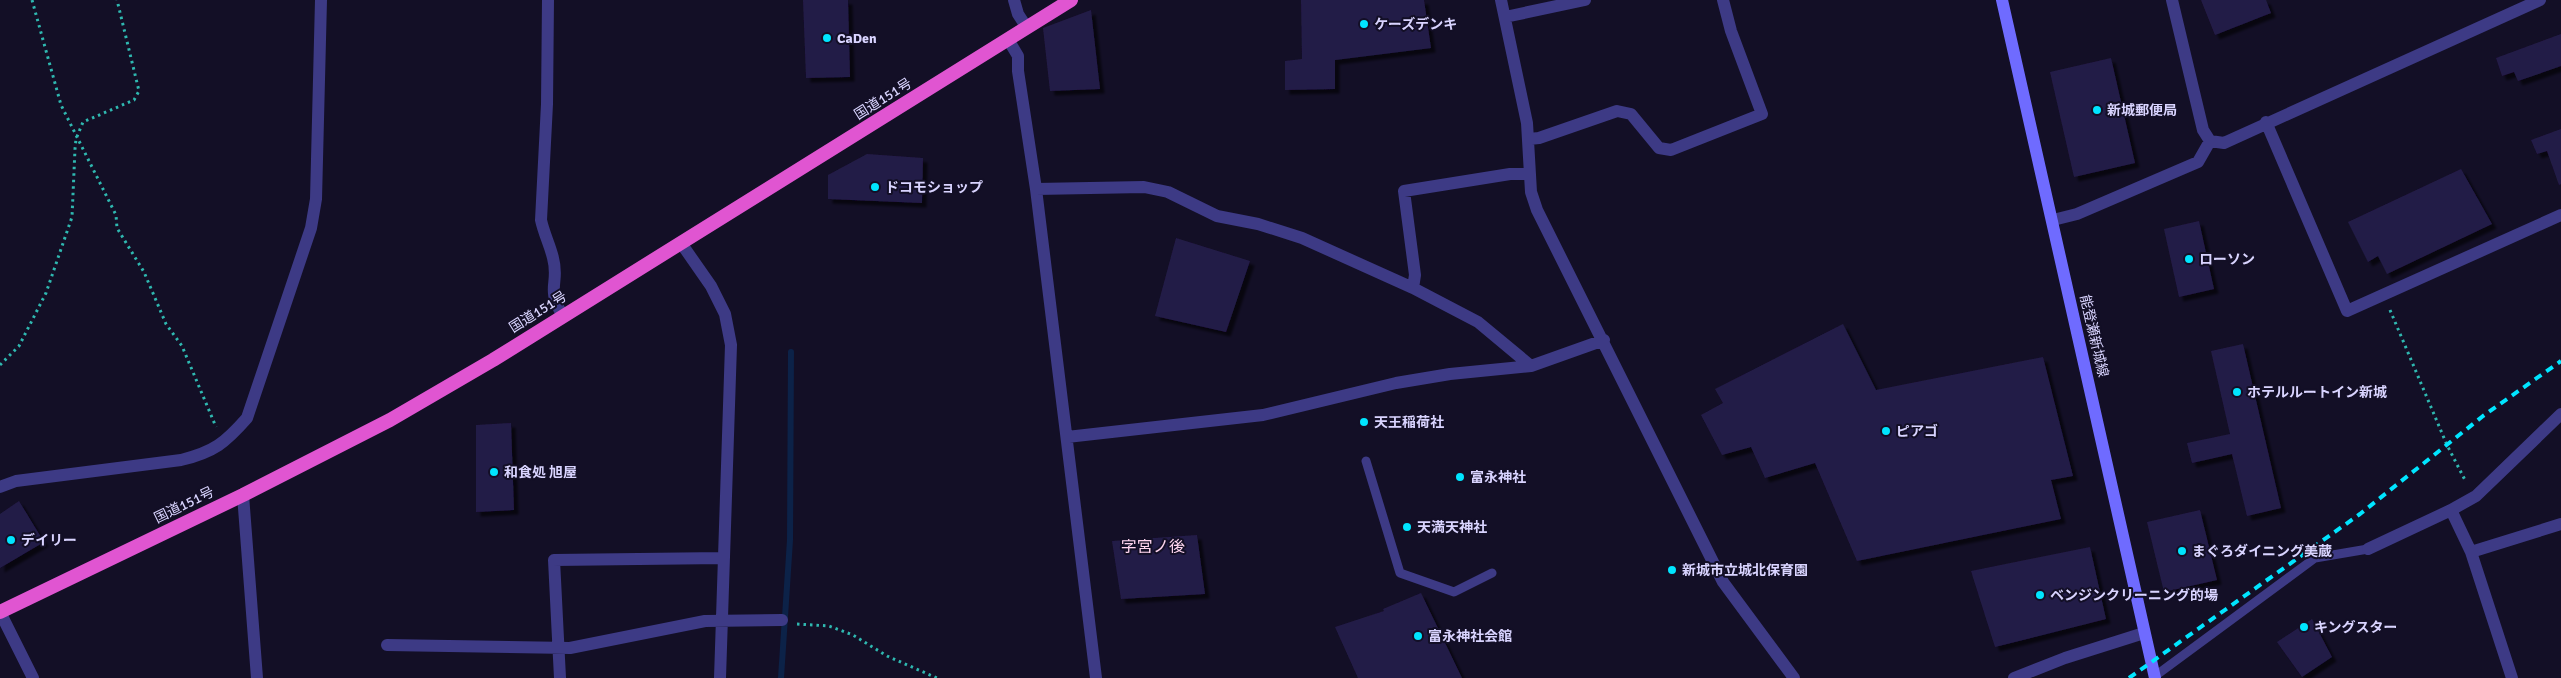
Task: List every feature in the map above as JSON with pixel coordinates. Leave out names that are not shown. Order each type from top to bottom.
[{"type":"highway","name":"国道151号","points":[[0,612],[243,495],[390,420],[682,243],[1071,0]]},
{"type":"main road","name":"能登瀬新城線","points":[[2002,0],[2053,220],[2154,678]]},
{"type":"street","points":[[0,487],[16,481],[181,460],[205,454],[226,442],[247,418],[311,228],[316,199],[321,0]]},
{"type":"street","points":[[548,0],[547,104],[541,220],[553,259],[552,288],[554,301],[563,316]]},
{"type":"street","points":[[1014,0],[1018,14],[1027,28]]},
{"type":"street","points":[[1501,0],[1529,139],[1531,192],[1537,210],[1724,582],[1794,678]]},
{"type":"street","points":[[1505,18],[1585,0]]},
{"type":"street","points":[[1529,139],[1539,138],[1617,111],[1631,114],[1659,148],[1671,150],[1762,114],[1731,31],[1723,0]]},
{"type":"street","points":[[2172,0],[2203,130],[2210,141],[2224,143],[2266,122],[2540,0]]},
{"type":"street","points":[[1009,40],[1018,56],[1018,71],[1036,189],[1096,678]]},
{"type":"street","points":[[2266,122],[2347,311],[2382,293],[2561,215]]},
{"type":"street","points":[[2053,220],[2076,214],[2198,162],[2210,141]]},
{"type":"street","points":[[1412,288],[1415,275],[1404,191],[1510,174],[1530,174]]},
{"type":"street","points":[[1036,189],[1144,186],[1168,192],[1217,216],[1302,238],[1412,288],[1478,322],[1531,366]]},
{"type":"street","points":[[682,243],[715,293],[725,314],[731,345],[720,678]]},
{"type":"street","points":[[1067,437],[1264,415],[1396,383],[1450,374],[1531,366],[1604,340]]},
{"type":"street","points":[[2368,549],[2451,510],[2476,496],[2561,414]]},
{"type":"street","points":[[243,495],[257,678]]},
{"type":"street","points":[[2451,510],[2471,552],[2512,678]]},
{"type":"street","points":[[2471,552],[2561,524]]},
{"type":"street","points":[[560,678],[554,560],[723,558]]},
{"type":"street","points":[[0,612],[33,678]]},
{"type":"street","points":[[387,645],[559,649],[705,621],[787,621]]},
{"type":"street","points":[[2014,678],[2065,658],[2144,633]]},
{"type":"lane","points":[[1366,461],[1400,573],[1454,592],[1492,573]]},
{"type":"lane","points":[[2154,678],[2315,558],[2368,549]]},
{"type":"path","points":[[32,0],[61,105],[76,139],[116,215],[117,228],[144,272],[166,324],[182,346],[218,432],[226,442]]},
{"type":"path","points":[[0,365],[19,346],[46,293],[72,217],[76,139],[83,122],[134,100],[139,91],[116,0]]},
{"type":"path","points":[[2382,293],[2447,445],[2469,488],[2476,496]]},
{"type":"path","points":[[787,621],[801,625],[829,626],[845,632],[887,656],[937,678]]},
{"type":"building","name":"CaDen","points":[[803,0],[848,0],[850,77],[806,78]]},
{"type":"building","name":"ケーズデンキ","points":[[1301,0],[1424,0],[1431,48],[1335,60],[1335,89],[1285,90],[1285,61],[1302,59]]},
{"type":"building","points":[[2201,0],[2266,0],[2271,13],[2215,35]]},
{"type":"building","points":[[1091,10],[1100,89],[1050,91],[1043,28]]},
{"type":"building","points":[[2561,34],[2561,66],[2518,81],[2514,72],[2502,76],[2496,58]]},
{"type":"building","points":[[2111,58],[2135,163],[2074,177],[2050,72]]},
{"type":"building","points":[[2561,129],[2561,184],[2559,185],[2547,151],[2537,154],[2531,140]]},
{"type":"building","name":"ドコモショップ","points":[[867,154],[923,158],[922,203],[828,199],[828,175]]},
{"type":"building","points":[[2461,169],[2492,224],[2387,274],[2378,256],[2368,262],[2348,222]]},
{"type":"building","name":"ローソン","points":[[2199,221],[2214,289],[2179,297],[2164,229]]},
{"type":"building","points":[[1176,238],[1250,261],[1226,332],[1155,316]]},
{"type":"building","name":"ピアゴ","points":[[1843,324],[1876,390],[2043,357],[2073,476],[2051,480],[2061,519],[1857,561],[1815,463],[1765,478],[1751,447],[1722,455],[1701,415],[1723,403],[1715,389]]},
{"type":"building","name":"ホテルルートイン新城","points":[[2243,344],[2281,508],[2247,516],[2232,454],[2192,463],[2187,443],[2230,434],[2211,351]]},
{"type":"building","points":[[511,423],[514,510],[476,512],[476,425]]},
{"type":"building","points":[[19,501],[44,542],[0,568],[0,514]]},
{"type":"building","name":"まぐろダイニング美蔵","points":[[2200,510],[2217,580],[2164,592],[2147,522]]},
{"type":"building","points":[[1197,535],[1205,594],[1121,599],[1112,541]]},
{"type":"building","name":"ベンジンクリーニング的場","points":[[2090,547],[2106,619],[1995,647],[1971,571]]},
{"type":"building","name":"富永神社会館","points":[[1421,593],[1462,678],[1358,678],[1335,627],[1384,611],[1383,609]]},
{"type":"building","points":[[2312,619],[2332,657],[2302,677],[2277,642]]},
{"type":"waterway","points":[[781,678],[790,540],[791,352]]},
{"type":"railway","points":[[2129,678],[2360,514],[2483,416],[2561,361]]},
{"type":"place","name":"ケーズデンキ","points":[[1364,24]]},
{"type":"place","name":"CaDen","points":[[827,38]]},
{"type":"place","name":"新城郵便局","points":[[2097,110]]},
{"type":"place","name":"ドコモショップ","points":[[875,187]]},
{"type":"place","name":"ローソン","points":[[2189,259]]},
{"type":"place","name":"ホテルルートイン新城","points":[[2237,392]]},
{"type":"place","name":"天王稲荷社","points":[[1364,422]]},
{"type":"place","name":"ピアゴ","points":[[1886,431]]},
{"type":"place","name":"和食処 旭屋","points":[[494,472]]},
{"type":"place","name":"富永神社","points":[[1460,477]]},
{"type":"place","name":"天満天神社","points":[[1407,527]]},
{"type":"place","name":"デイリー","points":[[11,540]]},
{"type":"place","name":"まぐろダイニング美蔵","points":[[2182,551]]},
{"type":"place","name":"新城市立城北保育園","points":[[1672,570]]},
{"type":"place","name":"ベンジンクリーニング的場","points":[[2040,595]]},
{"type":"place","name":"キングスター","points":[[2304,627]]},
{"type":"place","name":"富永神社会館","points":[[1418,636]]},
{"type":"district","name":"字宮ノ後","points":[[1153,547]]}]
